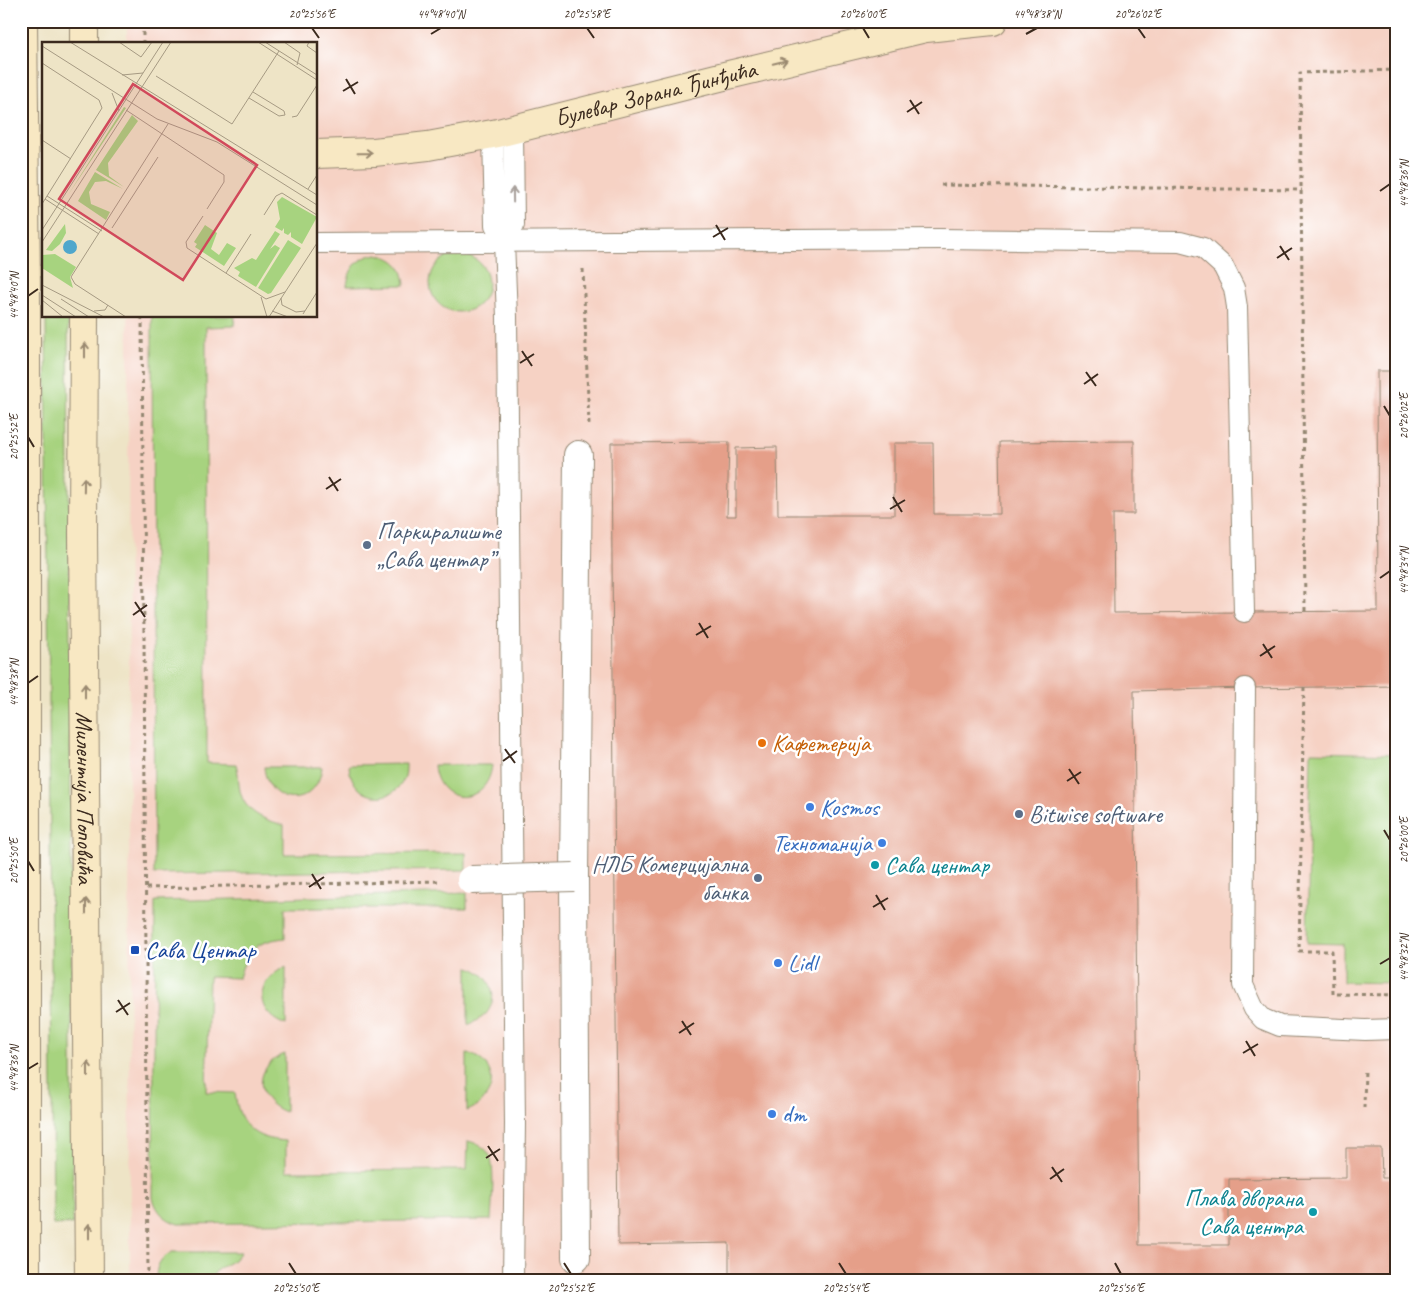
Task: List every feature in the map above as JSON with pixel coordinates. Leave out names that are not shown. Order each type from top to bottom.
[{"type":"street","points":[[23,21],[30,154],[23,287],[26,1280]]},
{"type":"street","points":[[84,21],[84,42]]},
{"type":"street","name":"Булевар Зорана Ђинђића","points":[[318,154],[374,152],[428,146],[503,132],[720,77],[926,28],[993,21]]},
{"type":"street","name":"Милентија Поповића","points":[[84,318],[83,544],[89,1280]]},
{"type":"street","points":[[576,1258],[574,877],[578,455]]},
{"type":"street","points":[[471,880],[574,877]]},
{"type":"lane","points":[[503,132],[495,225],[504,241],[507,317],[513,799],[515,1124],[513,1280]]},
{"type":"lane","points":[[318,243],[939,239],[1180,242],[1203,248],[1223,266],[1234,288],[1237,307],[1244,612]]},
{"type":"lane","points":[[1245,688],[1243,984],[1254,1009],[1263,1019],[1280,1026],[1365,1030],[1397,1029]]},
{"type":"path","points":[[143,21],[143,42]]},
{"type":"path","points":[[1306,611],[1300,73],[1397,70]]},
{"type":"path","points":[[941,185],[1302,190]]},
{"type":"path","points":[[582,241],[590,427]]},
{"type":"path","points":[[142,318],[146,888],[146,1237],[148,1280]]},
{"type":"path","points":[[1304,687],[1300,950],[1332,951],[1333,994],[1397,994]]},
{"type":"path","points":[[146,888],[442,881]]},
{"type":"path","points":[[1364,1108],[1365,1068]]},
{"type":"shaded area","points":[[127,21],[1397,21],[1397,1280],[130,1280],[128,318],[318,318],[318,42],[127,42]]},
{"type":"green space","points":[[377,254],[390,258],[398,264],[403,273],[405,285],[347,286],[350,273],[356,264],[360,260]]},
{"type":"green space","points":[[459,254],[470,256],[483,267],[488,283],[486,294],[475,307],[459,312],[448,310],[435,299],[430,283],[432,272],[443,259]]},
{"type":"green space","points":[[46,318],[68,318],[73,1224],[53,1225]]},
{"type":"green space","points":[[152,318],[235,318],[234,326],[206,327],[207,763],[236,764],[240,791],[246,805],[263,818],[284,825],[284,854],[466,853],[466,870],[154,874]]},
{"type":"green space","points":[[1311,752],[1397,754],[1397,983],[1343,982],[1343,944],[1307,943]]},
{"type":"green space","points":[[406,764],[405,776],[400,786],[392,793],[383,796],[365,793],[357,787],[349,765]]},
{"type":"green space","points":[[434,765],[492,765],[488,779],[482,789],[473,795],[463,796],[453,795],[444,789],[437,779]]},
{"type":"green space","points":[[264,767],[322,767],[318,781],[311,791],[303,797],[293,799],[283,797],[274,791],[267,781]]},
{"type":"green space","points":[[467,893],[467,908],[285,908],[285,938],[275,939],[254,949],[245,960],[239,978],[209,977],[206,1092],[235,1093],[240,1114],[250,1129],[256,1134],[274,1140],[286,1141],[286,1171],[467,1170],[468,1141],[477,1144],[488,1153],[492,1162],[491,1220],[178,1224],[162,1214],[153,1198],[155,901]]},
{"type":"green space","points":[[286,967],[286,1025],[275,1020],[268,1013],[263,1005],[262,996],[268,980]]},
{"type":"green space","points":[[468,967],[482,974],[487,979],[491,986],[492,1000],[486,1014],[468,1025]]},
{"type":"green space","points":[[467,1053],[478,1058],[486,1065],[491,1081],[490,1090],[485,1098],[467,1111]]},
{"type":"green space","points":[[285,1054],[285,1112],[275,1107],[267,1099],[261,1083],[267,1066]]},
{"type":"green space","points":[[172,1252],[241,1252],[234,1260],[218,1269],[209,1280],[156,1280],[159,1263]]},
{"type":"building","name":"Сава центар","points":[[1377,371],[1397,371],[1397,686],[1134,691],[1139,1245],[1229,1245],[1229,1179],[1346,1178],[1346,1148],[1381,1148],[1382,1178],[1397,1178],[1397,1280],[729,1280],[729,1243],[618,1245],[611,443],[729,442],[727,516],[736,516],[736,448],[777,447],[778,515],[894,515],[894,443],[933,443],[934,514],[1000,514],[999,442],[1134,441],[1134,514],[1113,514],[1114,613],[1378,611]]},
{"type":"place","name":"Паркиралиште „Сава центар”","points":[[367,545]]},
{"type":"place","name":"Кафетерија","points":[[762,743]]},
{"type":"place","name":"Kosmos","points":[[810,807]]},
{"type":"place","name":"Bitwise software","points":[[1019,814]]},
{"type":"place","name":"Техноманија","points":[[882,843]]},
{"type":"place","name":"Сава центар","points":[[875,865]]},
{"type":"place","name":"НЛБ Комерцијална банка","points":[[758,878]]},
{"type":"place","name":"Сава Центар","points":[[135,950]]},
{"type":"place","name":"Lidl","points":[[778,963]]},
{"type":"place","name":"dm","points":[[772,1114]]},
{"type":"place","name":"Плава дворана Сава центра","points":[[1313,1212]]}]
